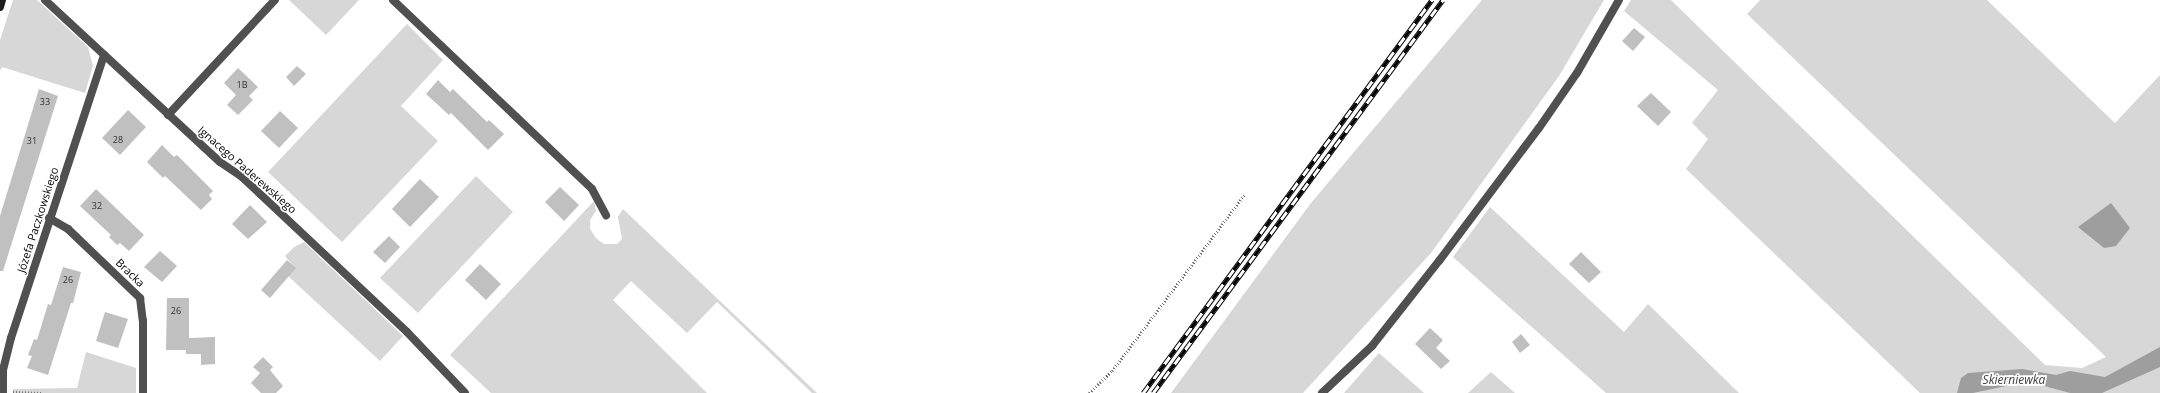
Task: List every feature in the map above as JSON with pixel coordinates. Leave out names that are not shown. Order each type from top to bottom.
[{"type":"street","points":[[0,7],[2,0]]},
{"type":"street","name":"Ignacego Paderewskiego","points":[[45,0],[168,115],[264,198],[407,332],[465,393]]},
{"type":"street","points":[[168,115],[276,0]]},
{"type":"street","points":[[393,0],[592,189],[606,215]]},
{"type":"street","points":[[1322,393],[1372,346],[1444,255],[1543,122],[1577,73],[1619,0]]},
{"type":"street","name":"Józefa Paczkowskiego","points":[[3,393],[5,359],[49,218],[104,56]]},
{"type":"street","name":"Bracka","points":[[49,218],[68,229],[142,301],[143,393]]},
{"type":"path","points":[[1089,393],[1112,371],[1244,195]]},
{"type":"path","points":[[3,393],[41,393]]},
{"type":"shaded area","points":[[13,0],[37,0],[88,47],[93,66],[85,93],[2,67],[0,71],[0,40]]},
{"type":"shaded area","points":[[289,0],[359,0],[326,35]]},
{"type":"shaded area","points":[[1482,0],[1604,0],[1559,76],[1431,253],[1303,393],[1171,393],[1311,203]]},
{"type":"shaded area","points":[[1631,0],[1671,0],[2045,365],[2082,368],[2106,357],[1747,14],[1760,0],[1987,0],[2115,123],[2160,75],[2160,393],[1920,393],[1686,169],[1708,139],[1692,123],[1718,90],[1624,11]]},
{"type":"shaded area","points":[[407,24],[443,60],[401,106],[438,141],[342,242],[268,172]]},
{"type":"shaded area","points":[[476,176],[513,212],[418,313],[380,278]]},
{"type":"shaded area","points":[[594,201],[596,211],[590,220],[590,229],[596,238],[604,244],[617,244],[622,239],[618,217],[623,209],[817,393],[812,393],[717,302],[687,333],[631,281],[613,300],[707,393],[491,393],[450,355]]},
{"type":"shaded area","points":[[1490,207],[1624,332],[1648,304],[1739,393],[1606,393],[1453,257]]},
{"type":"shaded area","points":[[304,242],[403,336],[380,361],[288,276],[295,268],[285,256],[294,247]]},
{"type":"shaded area","points":[[86,352],[136,368],[136,393],[13,393],[13,389],[77,388]]},
{"type":"shaded area","points":[[1379,353],[1424,393],[1344,393]]},
{"type":"shaded area","points":[[1491,372],[1515,393],[1468,393]]},
{"type":"water","points":[[2111,203],[2130,228],[2116,246],[2104,248],[2078,227]]},
{"type":"water","name":"Skierniewka","points":[[2160,347],[2160,367],[2102,393],[2070,393],[2037,384],[2011,385],[1973,393],[1957,393],[1961,378],[1968,373],[2022,369],[2056,375],[2070,371],[2105,377]]},
{"type":"building","points":[[1634,28],[1645,37],[1633,51],[1622,41]]},
{"type":"building","points":[[297,66],[306,74],[294,86],[286,77]]},
{"type":"building","points":[[238,68],[258,87],[249,96],[253,100],[238,115],[227,105],[236,95],[224,83]]},
{"type":"building","points":[[438,80],[450,92],[453,89],[487,122],[489,120],[504,134],[488,150],[451,113],[449,115],[426,94]]},
{"type":"building","points":[[39,89],[58,96],[3,271],[0,271],[0,216]]},
{"type":"building","points":[[1651,93],[1671,112],[1658,126],[1637,106]]},
{"type":"building","points":[[128,110],[146,127],[120,155],[102,138]]},
{"type":"building","points":[[280,111],[298,128],[279,148],[261,131]]},
{"type":"building","points":[[162,145],[174,157],[177,155],[213,191],[209,195],[212,199],[201,210],[165,176],[163,178],[147,162]]},
{"type":"building","points":[[420,179],[439,197],[410,227],[392,209]]},
{"type":"building","points":[[560,187],[579,205],[564,221],[545,202]]},
{"type":"building","points":[[96,189],[144,235],[129,251],[120,243],[117,245],[109,237],[111,235],[80,206]]},
{"type":"building","points":[[250,205],[267,222],[248,239],[232,224]]},
{"type":"building","points":[[389,236],[400,247],[385,263],[373,252]]},
{"type":"building","points":[[160,251],[177,266],[162,282],[144,267]]},
{"type":"building","points":[[1581,252],[1601,272],[1589,283],[1569,264]]},
{"type":"building","points":[[287,260],[296,268],[270,298],[261,290]]},
{"type":"building","points":[[480,264],[501,284],[486,300],[465,280]]},
{"type":"building","points":[[63,267],[81,272],[73,303],[71,303],[48,375],[27,368],[32,356],[28,355],[34,339],[37,340],[48,304],[51,305]]},
{"type":"building","points":[[167,298],[189,298],[189,338],[215,337],[215,364],[201,365],[201,354],[186,354],[186,350],[166,350]]},
{"type":"building","points":[[105,312],[128,319],[118,348],[96,341]]},
{"type":"building","points":[[1430,328],[1443,340],[1436,348],[1450,361],[1441,369],[1415,344]]},
{"type":"building","points":[[1521,334],[1530,345],[1520,353],[1512,342]]},
{"type":"building","points":[[263,357],[273,367],[270,370],[283,386],[276,393],[261,393],[251,383],[260,373],[253,367]]},
{"type":"railway","points":[[1143,393],[1432,0]]},
{"type":"railway","points":[[1153,393],[1443,0]]}]
